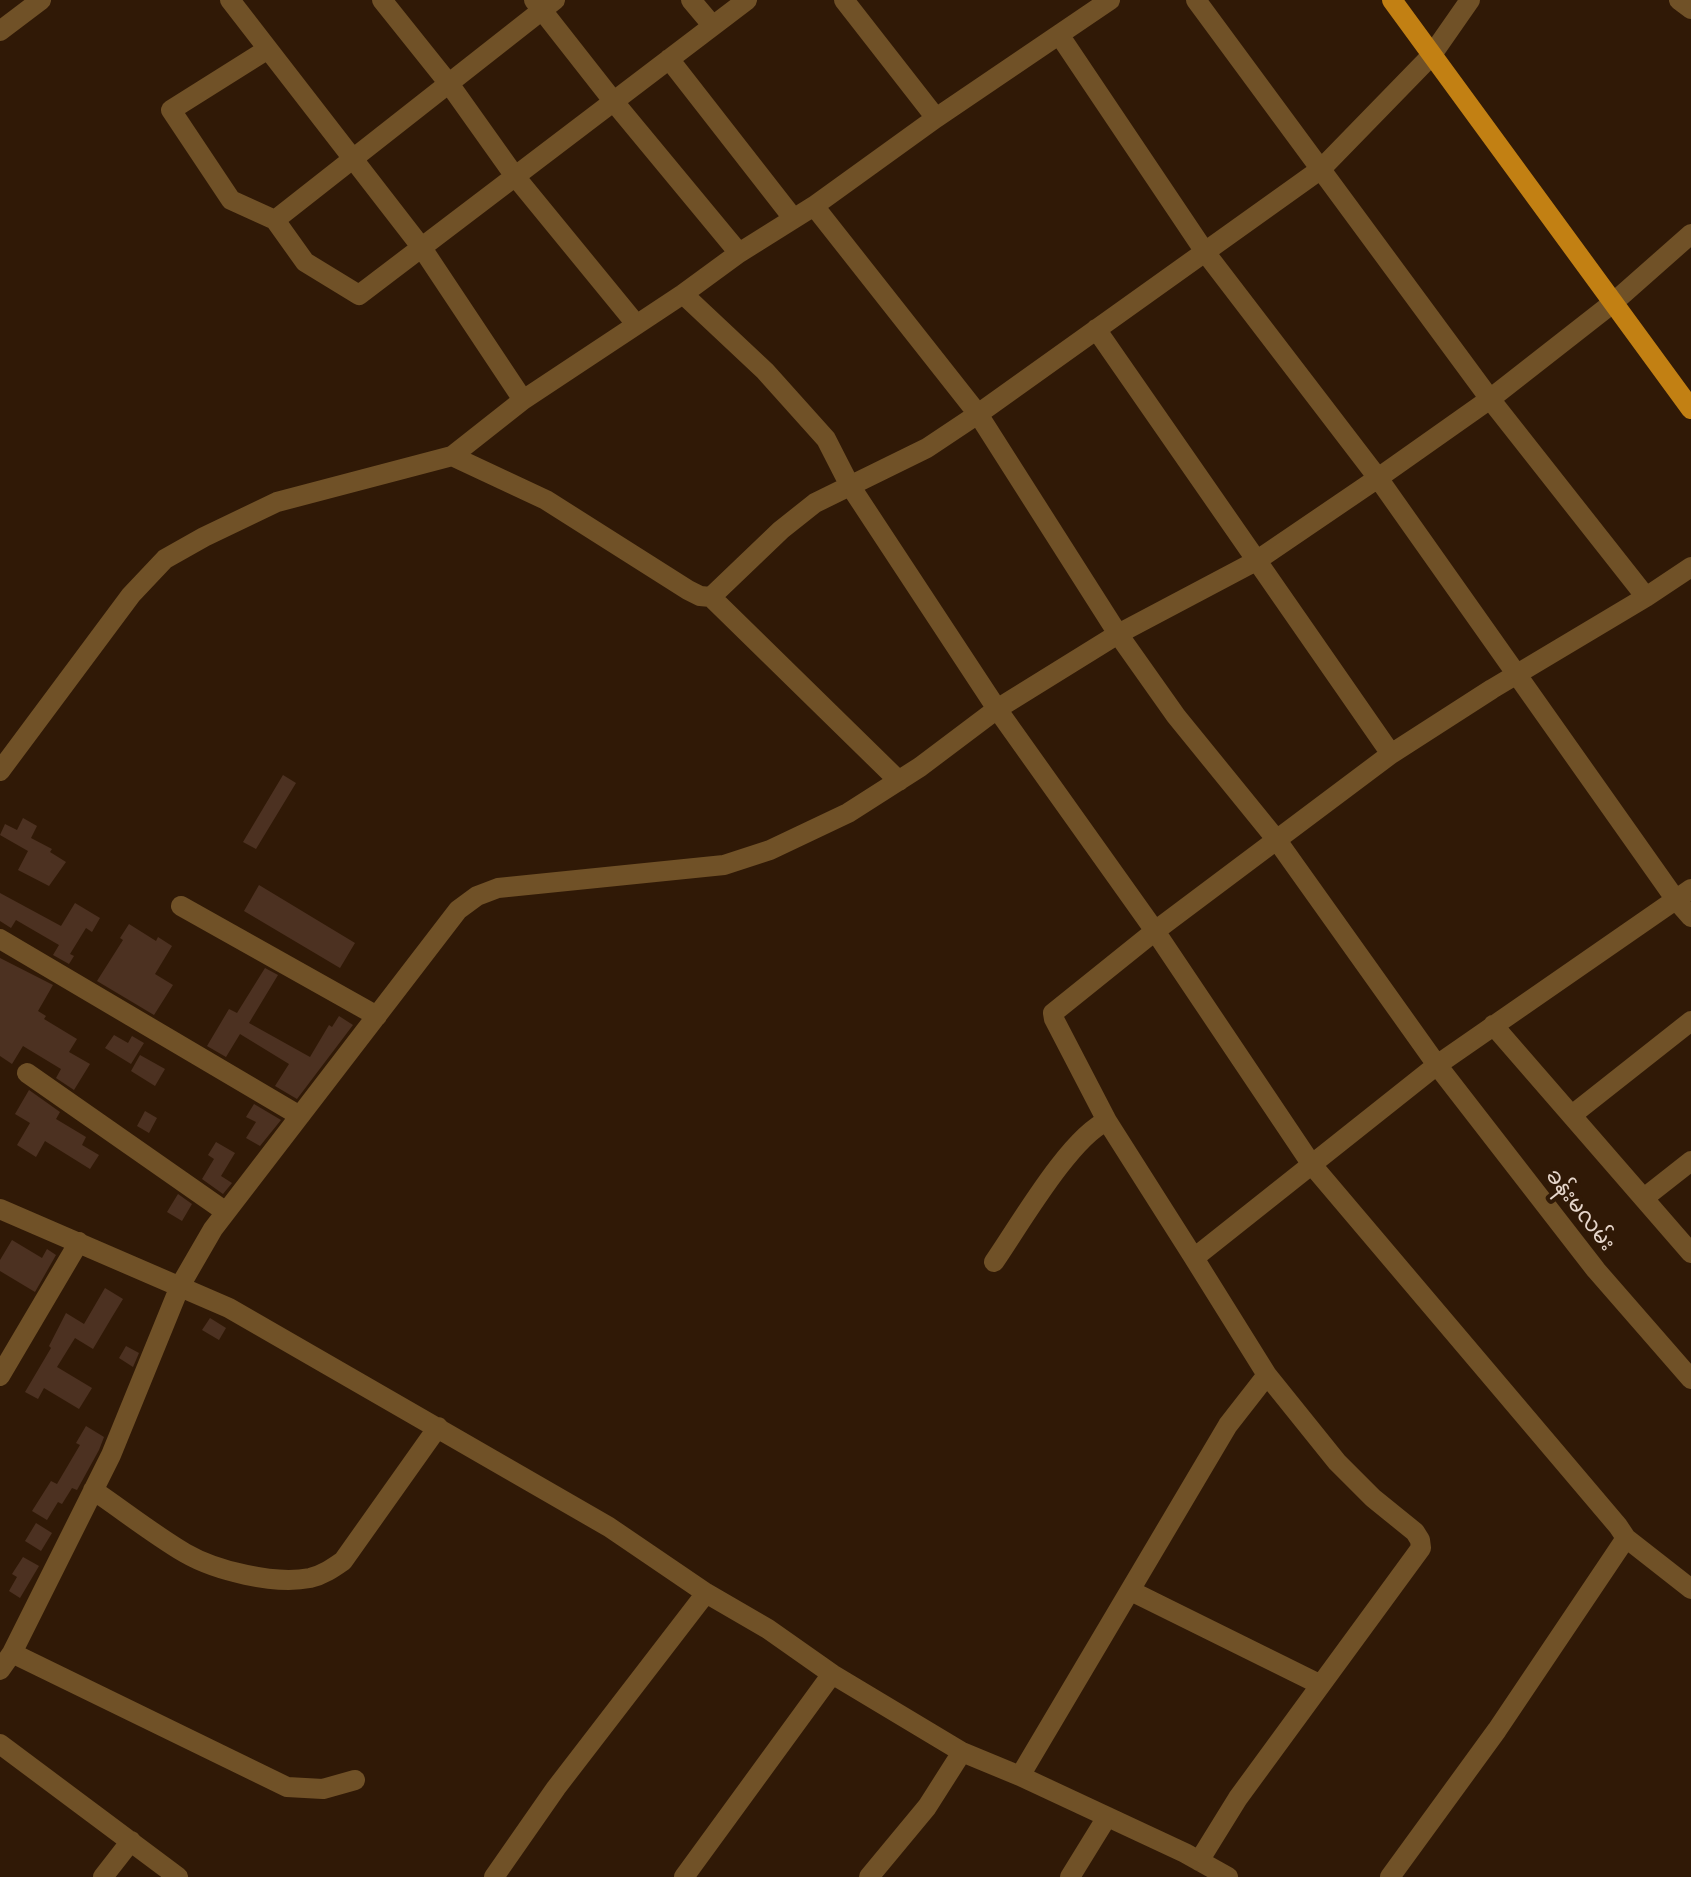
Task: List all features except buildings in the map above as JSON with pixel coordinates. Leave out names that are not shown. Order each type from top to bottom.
[{"type":"main road","points":[[1392,0],[1691,409]]},
{"type":"street","points":[[0,31],[41,0]]},
{"type":"street","points":[[230,0],[422,248],[523,400]]},
{"type":"street","points":[[382,0],[450,85],[514,175],[636,324]]},
{"type":"street","points":[[691,0],[712,25]]},
{"type":"street","points":[[268,49],[171,110],[231,200],[275,220],[305,262],[359,295],[747,0]]},
{"type":"street","points":[[844,0],[936,118]]},
{"type":"street","points":[[0,771],[131,595],[165,559],[277,502],[452,456],[523,400],[739,253],[814,206],[936,118],[1110,0]]},
{"type":"street","points":[[1196,0],[1490,399],[1646,597]]},
{"type":"street","points":[[711,597],[781,530],[815,503],[927,448],[1321,169],[1431,56],[1470,0]]},
{"type":"street","points":[[1679,0],[1691,9]]},
{"type":"street","points":[[275,220],[450,85],[544,3],[614,102],[739,253]]},
{"type":"street","points":[[1060,36],[1205,252],[1378,478],[1518,674],[1683,895],[1691,917]]},
{"type":"street","points":[[669,59],[793,218]]},
{"type":"street","name":"ခန်းမလမ်း","points":[[814,206],[978,414],[1118,634],[1176,716],[1276,839],[1437,1065],[1596,1270],[1691,1379]]},
{"type":"street","points":[[355,1780],[323,1789],[287,1787],[6,1662],[111,1455],[180,1286],[226,1212],[458,910],[477,896],[498,888],[724,865],[770,850],[848,813],[899,781],[997,709],[1118,634],[1256,561],[1378,478],[1490,399],[1614,302],[1691,234]]},
{"type":"street","points":[[683,294],[765,371],[826,439],[849,484],[997,709],[1155,931],[1312,1165],[1626,1538],[1691,1589]]},
{"type":"street","points":[[1096,329],[1391,754]]},
{"type":"street","points":[[452,456],[546,500],[688,590],[711,597],[899,781]]},
{"type":"street","points":[[1199,1861],[1238,1798],[1319,1684],[1418,1556],[1420,1540],[1415,1532],[1373,1498],[1337,1462],[1267,1375],[1107,1121],[1053,1013],[1155,931],[1391,754],[1691,567]]},
{"type":"street","points":[[1194,1258],[1437,1065],[1683,895]]},
{"type":"street","points":[[181,906],[377,1016]]},
{"type":"street","points":[[0,939],[300,1116]]},
{"type":"street","points":[[1572,1115],[1691,1021]]},
{"type":"street","points":[[1493,1025],[1691,1253]]},
{"type":"street","points":[[27,1073],[226,1212]]},
{"type":"street","points":[[994,1262],[1073,1148],[1094,1126],[1107,1121]]},
{"type":"street","points":[[1644,1198],[1691,1161]]},
{"type":"street","points":[[0,1209],[229,1308],[609,1527],[832,1674],[962,1752],[1020,1776],[1228,1877]]},
{"type":"street","points":[[0,1376],[79,1242]]},
{"type":"street","points":[[1020,1776],[1228,1425],[1267,1375]]},
{"type":"street","points":[[93,1490],[187,1554],[232,1571],[283,1580],[312,1578],[343,1561],[438,1427]]},
{"type":"street","points":[[1390,1877],[1497,1730],[1626,1538]]},
{"type":"street","points":[[1131,1591],[1319,1684]]},
{"type":"street","points":[[494,1877],[556,1788],[706,1593]]},
{"type":"street","points":[[684,1877],[832,1674]]},
{"type":"street","points":[[0,1744],[178,1877]]},
{"type":"street","points":[[869,1877],[927,1807],[962,1752]]},
{"type":"street","points":[[1070,1877],[1107,1817]]},
{"type":"street","points":[[103,1877],[131,1841]]}]
